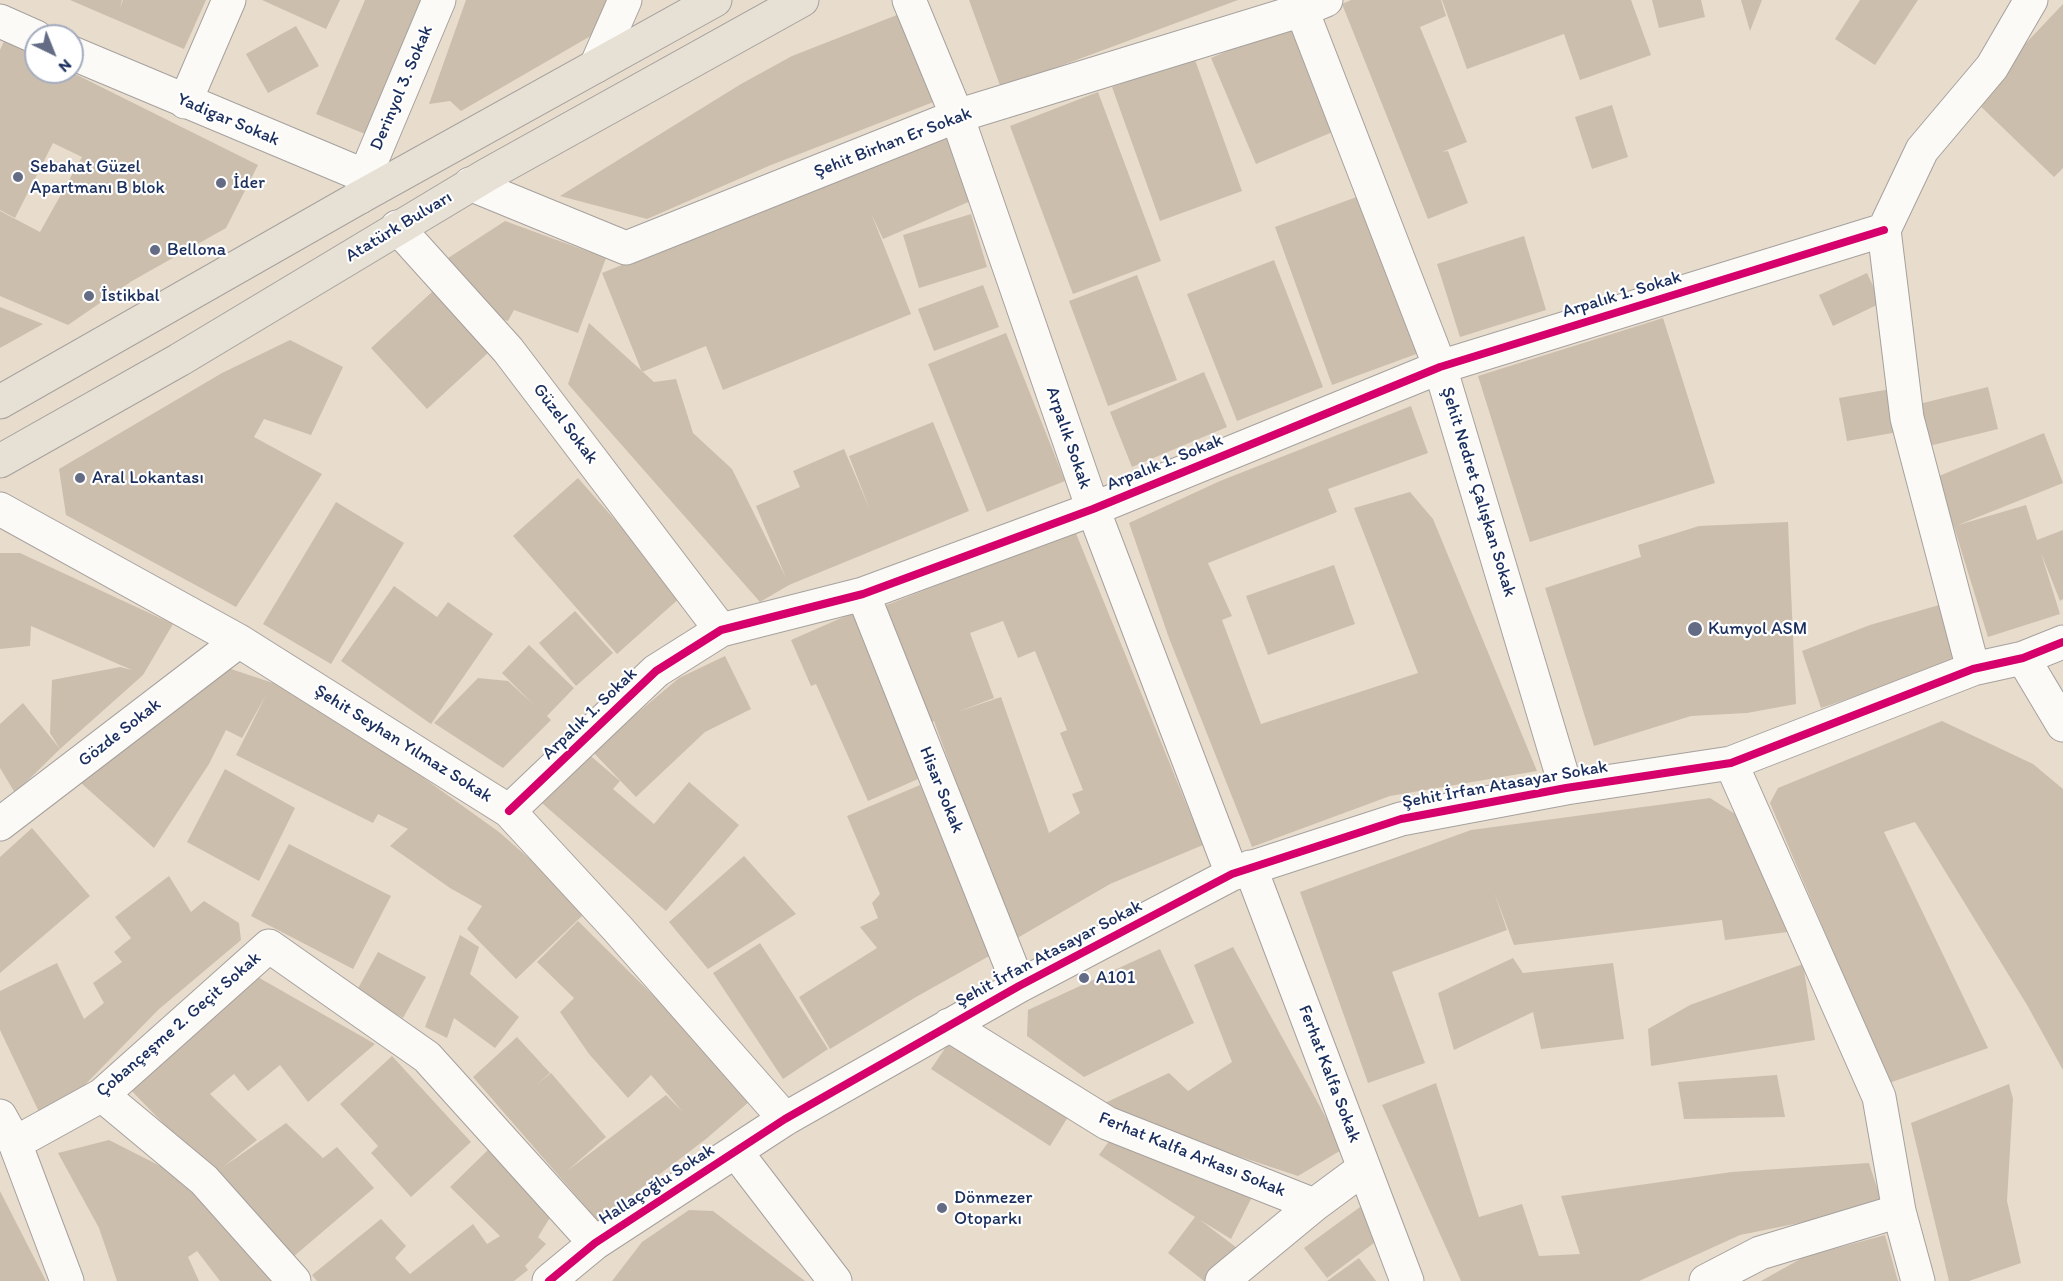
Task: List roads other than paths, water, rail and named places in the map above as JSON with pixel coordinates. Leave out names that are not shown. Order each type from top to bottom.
[{"type":"main road","points":[[0,402],[363,187],[596,66],[715,0]]},
{"type":"main road","name":"Atatürk Bulvarı","points":[[0,461],[179,360],[470,184],[802,0]]},
{"type":"street","points":[[185,102],[229,0]]},
{"type":"street","name":"Derinyol 3. Sokak","points":[[363,187],[439,0]]},
{"type":"street","points":[[596,66],[625,0]]},
{"type":"street","name":"Arpalık Sokak","points":[[909,0],[957,116],[1093,509],[1241,871]]},
{"type":"street","points":[[1973,669],[1907,418],[1884,230],[1922,150],[1992,67],[2031,0]]},
{"type":"street","name":"Şehit Birhan Er Sokak","points":[[470,184],[626,248],[957,116],[1308,3]]},
{"type":"street","name":"Şehit Nedret Çalışkan Sokak","points":[[1308,3],[1440,367],[1566,788]]},
{"type":"street","points":[[0,21],[24,32]]},
{"type":"street","name":"Yadigar Sokak","points":[[84,58],[185,102],[363,187]]},
{"type":"street","name":"Güzel Sokak","points":[[397,227],[508,350],[721,630]]},
{"type":"street","name":"Arpalık 1. Sokak","points":[[509,811],[656,671],[721,630],[863,594],[1093,509],[1440,367],[1884,230]]},
{"type":"street","name":"Şehit Seyhan Yılmaz Sokak","points":[[0,508],[239,641],[509,811],[617,928],[785,1119]]},
{"type":"street","name":"Hisar Sokak","points":[[863,594],[1019,986]]},
{"type":"street","name":"Gözde Sokak","points":[[0,824],[239,641]]},
{"type":"street","name":"Şehit İrfan Atasayar Sokak","points":[[785,1119],[1019,986],[1241,871],[1401,819],[1566,788],[1731,763],[1973,669],[2023,658],[2063,642]]},
{"type":"street","points":[[2023,658],[2063,725]]},
{"type":"street","points":[[1731,763],[1879,1097],[1899,1211],[1918,1281]]},
{"type":"street","name":"Ferhat Kalfa Sokak","points":[[1241,871],[1364,1168],[1407,1281]]},
{"type":"street","name":"Çobançeşme 2. Geçit Sokak","points":[[7,1130],[102,1095],[269,946],[427,1057],[595,1243]]},
{"type":"street","name":"Ferhat Kalfa Arkası Sokak","points":[[949,1025],[1107,1123],[1314,1205]]},
{"type":"street","points":[[102,1095],[204,1180],[294,1281]]},
{"type":"street","name":"Hallaçoğlu Sokak","points":[[549,1281],[595,1243],[785,1119]]},
{"type":"street","points":[[7,1130],[67,1281]]},
{"type":"street","points":[[736,1152],[836,1281]]},
{"type":"street","points":[[1222,1281],[1314,1205],[1364,1168]]},
{"type":"street","points":[[1706,1281],[1760,1253],[1899,1211]]},
{"type":"place","name":"Sebahat Güzel Apartmanı B blok","points":[[18,177]]},
{"type":"place","name":"İder","points":[[221,183]]},
{"type":"place","name":"Bellona","points":[[155,250]]},
{"type":"place","name":"İstikbal","points":[[89,296]]},
{"type":"place","name":"Aral Lokantası","points":[[80,478]]},
{"type":"place","name":"Kumyol ASM","points":[[1695,629]]},
{"type":"place","name":"A101","points":[[1084,978]]},
{"type":"place","name":"Dönmezer Otoparkı","points":[[942,1208]]}]
